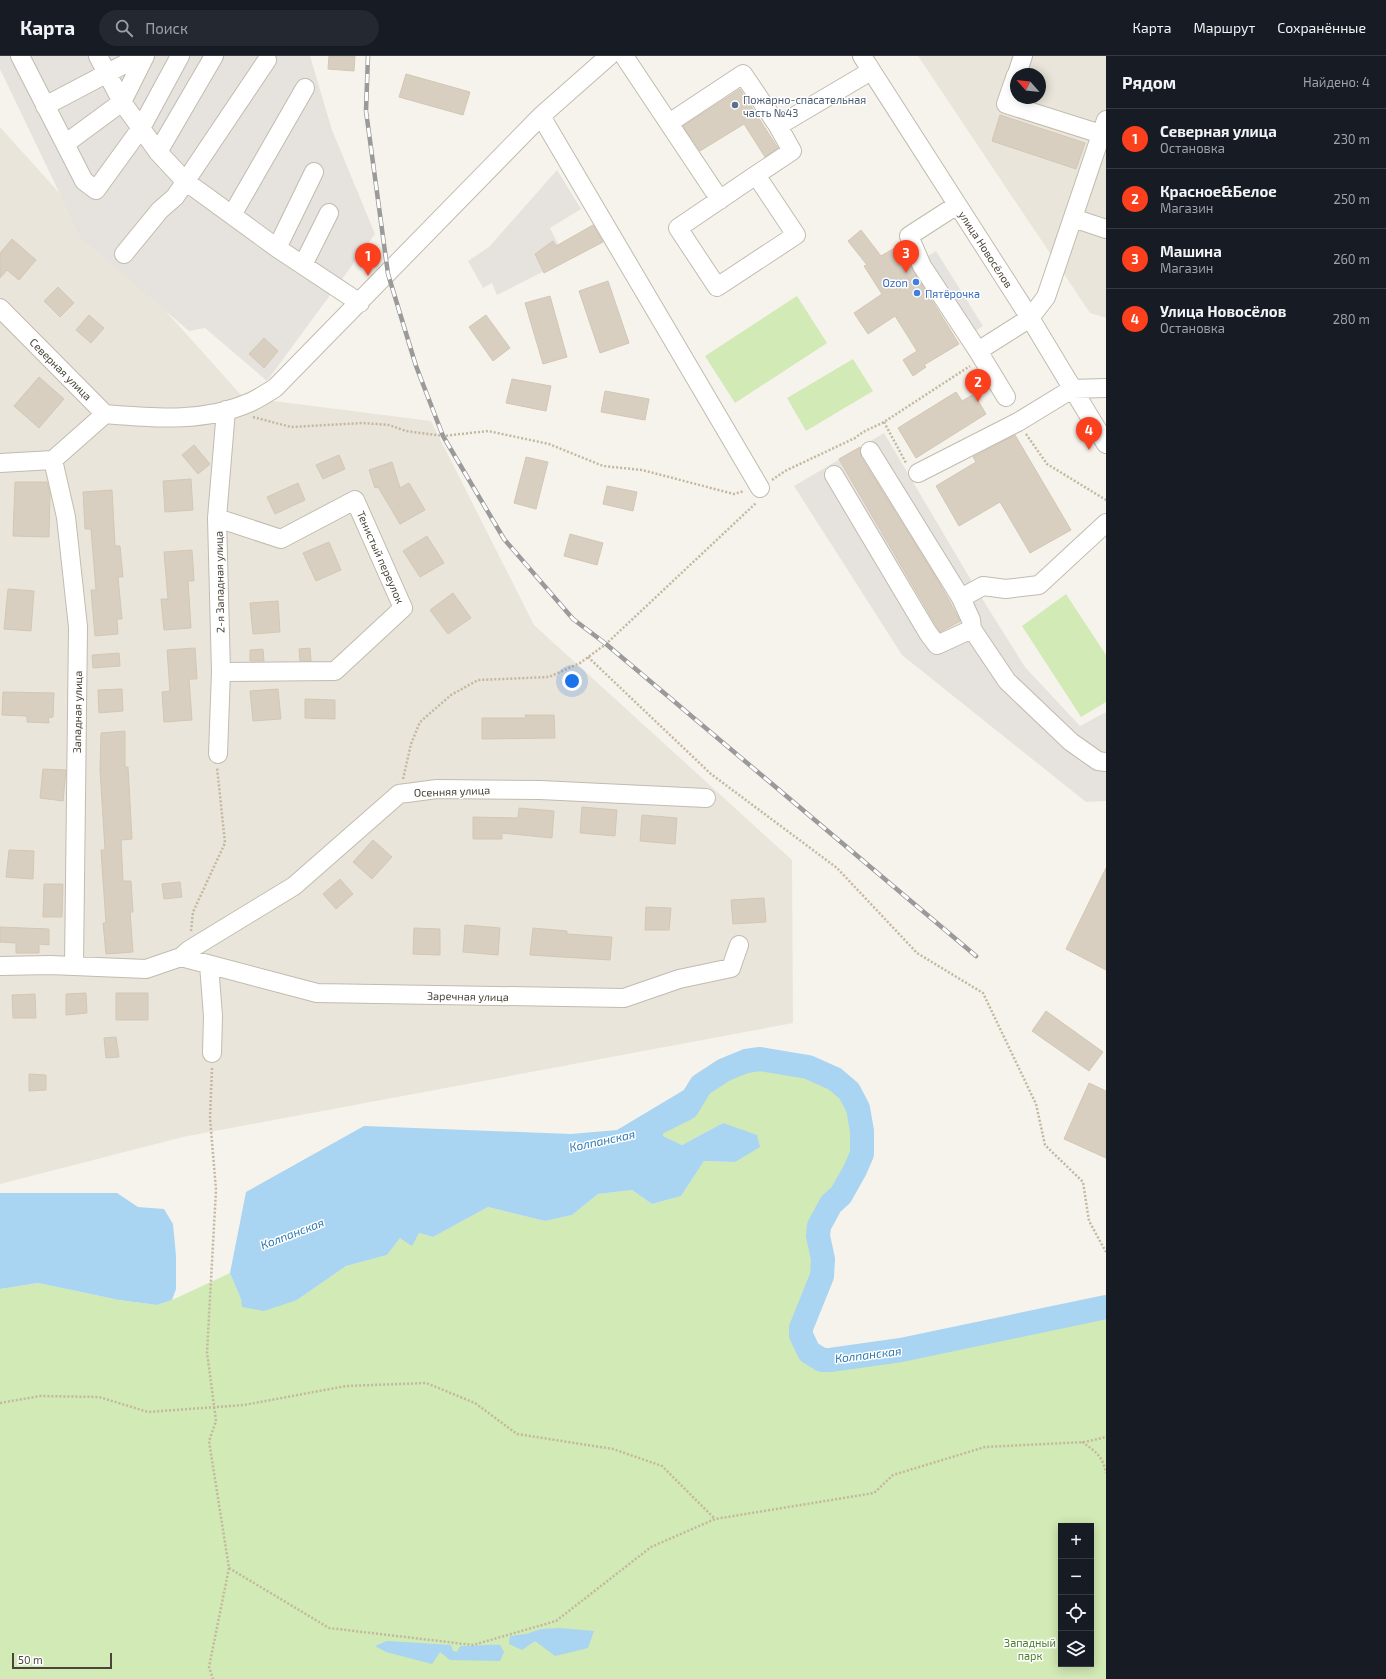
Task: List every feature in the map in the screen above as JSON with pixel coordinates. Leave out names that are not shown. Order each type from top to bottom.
[{"type":"street","points":[[98,56],[122,102],[158,152],[185,181],[277,248],[360,303]]},
{"type":"street","points":[[45,106],[140,56]]},
{"type":"street","points":[[65,144],[122,102],[144,56]]},
{"type":"street","points":[[27,58],[45,106],[84,181],[96,190],[141,128],[180,56]]},
{"type":"street","points":[[158,152],[214,56]]},
{"type":"street","points":[[0,463],[53,460],[105,414],[170,419],[199,417],[250,402],[276,388],[541,116],[609,56]]},
{"type":"street","points":[[624,56],[720,200]]},
{"type":"street","name":"улица Новосёлов","points":[[862,56],[1030,318],[1072,390],[1106,444]]},
{"type":"street","points":[[1019,68],[1023,56]]},
{"type":"street","points":[[124,254],[160,210],[175,197],[267,60]]},
{"type":"street","points":[[778,126],[871,71]]},
{"type":"street","points":[[669,123],[743,74],[778,126],[792,151],[678,228],[717,287],[796,235],[756,176]]},
{"type":"street","points":[[232,215],[305,88]]},
{"type":"street","points":[[980,355],[1030,318],[1046,297],[1104,127],[1006,104],[1010,92]]},
{"type":"street","points":[[541,116],[760,488]]},
{"type":"street","points":[[277,248],[314,172]]},
{"type":"street","points":[[957,205],[910,236],[922,266],[1006,397]]},
{"type":"street","points":[[303,266],[329,214]]},
{"type":"street","points":[[1074,218],[1106,229]]},
{"type":"street","name":"Северная улица","points":[[0,308],[105,414]]},
{"type":"street","points":[[918,473],[1018,422],[1072,390],[1106,388]]},
{"type":"street","name":"2-я Западная улица","points":[[218,754],[221,672],[217,518],[226,410]]},
{"type":"street","points":[[870,451],[961,598],[972,629],[1007,681],[1071,742],[1098,760],[1106,762]]},
{"type":"street","name":"Западная улица","points":[[53,460],[66,517],[78,627],[74,966]]},
{"type":"street","points":[[834,475],[928,633],[937,645],[972,629]]},
{"type":"street","name":"Тенистый переулок","points":[[217,518],[281,539],[355,500],[403,608],[335,671],[221,672]]},
{"type":"street","points":[[961,598],[983,586],[1006,589],[1039,584],[1106,523]]},
{"type":"street","name":"Осенняя улица","points":[[185,954],[294,886],[399,794],[437,789],[540,790],[706,798]]},
{"type":"street","name":"Заречная улица","points":[[185,954],[209,965],[317,993],[624,998],[679,979],[731,968],[738,945]]},
{"type":"street","points":[[0,966],[50,964],[146,969],[185,954]]},
{"type":"street","points":[[209,965],[213,1016],[212,1053]]},
{"type":"path","points":[[226,410],[291,427],[363,423],[389,425],[406,431],[443,436],[488,431],[549,444],[603,466],[642,470],[734,494],[760,488],[785,471],[855,438],[863,432],[884,422],[980,355]]},
{"type":"path","points":[[884,422],[911,472],[918,473]]},
{"type":"path","points":[[1018,422],[1047,464],[1106,500]]},
{"type":"path","points":[[399,794],[411,744],[420,722],[451,695],[478,680],[549,677],[580,663],[606,644],[756,503],[760,488]]},
{"type":"path","points":[[588,657],[710,774],[837,868],[917,953],[982,993],[1036,1104],[1045,1145],[1083,1182],[1089,1221],[1106,1252]]},
{"type":"path","points":[[185,954],[193,912],[225,844],[216,758],[218,754]]},
{"type":"path","points":[[212,1053],[210,1118],[216,1190],[207,1352],[216,1421],[209,1441],[229,1568],[209,1667],[213,1679]]},
{"type":"path","points":[[0,1403],[40,1396],[99,1397],[148,1412],[244,1405],[346,1386],[426,1383],[475,1403],[517,1434],[613,1449],[662,1466],[715,1519]]},
{"type":"path","points":[[229,1568],[329,1628],[473,1645],[556,1621],[651,1547],[715,1519],[874,1493],[893,1475],[985,1447],[1081,1442],[1106,1437]]},
{"type":"path","points":[[1081,1442],[1095,1451],[1104,1462],[1106,1473]]},
{"type":"shaded area","points":[[0,56],[310,56],[332,130],[375,234],[267,381],[205,328],[189,331],[81,238],[0,69]]},
{"type":"shaded area","points":[[918,56],[1106,56],[1106,318],[1090,313]]},
{"type":"shaded area","points":[[0,127],[243,397],[431,421],[534,625],[792,860],[793,1023],[183,1137],[0,1184]]},
{"type":"shaded area","points":[[557,170],[581,209],[550,228],[566,260],[497,295],[492,283],[483,288],[468,261],[489,247]]},
{"type":"shaded area","points":[[936,251],[983,326],[962,340],[914,265]]},
{"type":"shaded area","points":[[884,433],[981,597],[1025,667],[1080,726],[1106,712],[1106,801],[1086,802],[902,655],[794,486]]},
{"type":"green space","points":[[797,296],[827,343],[735,403],[705,356]]},
{"type":"green space","points":[[853,359],[873,391],[806,431],[787,398]]},
{"type":"green space","points":[[1066,594],[1106,655],[1106,702],[1081,717],[1022,626]]},
{"type":"green space","name":"Западный парк","points":[[760,1059],[808,1067],[835,1079],[849,1091],[858,1108],[862,1131],[862,1154],[841,1195],[831,1204],[819,1226],[818,1236],[823,1259],[822,1276],[801,1328],[801,1334],[805,1345],[813,1354],[830,1360],[901,1350],[1106,1307],[1106,1679],[0,1679],[0,1289],[38,1283],[119,1300],[157,1305],[172,1300],[230,1273],[243,1307],[297,1300],[346,1266],[387,1255],[400,1238],[419,1233],[433,1237],[488,1207],[545,1221],[572,1215],[598,1194],[632,1190],[652,1204],[681,1196],[704,1161],[735,1162],[723,1123],[682,1145],[663,1136],[663,1127],[701,1085],[714,1076],[736,1065]]},
{"type":"water","points":[[694,1084],[701,1085],[663,1127],[663,1136],[682,1145],[723,1123],[757,1135],[760,1147],[735,1162],[704,1161],[681,1196],[652,1204],[632,1190],[598,1194],[572,1215],[545,1221],[488,1207],[433,1237],[419,1233],[412,1246],[400,1238],[387,1255],[346,1266],[297,1300],[264,1311],[242,1307],[241,1299],[230,1273],[246,1192],[364,1126],[571,1134],[617,1130]]},
{"type":"water","points":[[0,1193],[117,1193],[138,1207],[164,1209],[173,1224],[176,1256],[176,1289],[172,1300],[157,1305],[119,1300],[38,1283],[0,1289]]},
{"type":"water","points":[[559,1628],[594,1631],[588,1648],[555,1656],[535,1641],[522,1650],[509,1644],[510,1636],[526,1634],[541,1629]]},
{"type":"water","points":[[387,1641],[451,1645],[453,1651],[457,1652],[460,1646],[500,1645],[504,1652],[500,1661],[450,1660],[440,1652],[432,1664],[386,1652],[375,1646]]},
{"type":"building","points":[[329,56],[355,56],[354,71],[328,69]]},
{"type":"building","points":[[406,74],[470,92],[463,115],[399,97]]},
{"type":"building","name":"Пожарно-спасательная часть №43","points":[[740,89],[778,148],[765,157],[744,124],[700,151],[683,126]]},
{"type":"building","points":[[1000,115],[1085,143],[1076,169],[992,141]]},
{"type":"building","points":[[593,225],[603,242],[544,273],[535,254],[553,241],[556,246]]},
{"type":"building","points":[[861,230],[881,256],[898,246],[959,344],[924,365],[926,367],[913,376],[903,360],[917,351],[895,316],[868,334],[854,313],[882,294],[864,266],[867,265],[848,241]]},
{"type":"building","points":[[12,239],[36,260],[19,280],[7,270],[0,278],[0,253]]},
{"type":"building","points":[[608,281],[629,343],[600,353],[579,291]]},
{"type":"building","points":[[58,287],[74,303],[60,317],[44,301]]},
{"type":"building","points":[[550,296],[567,357],[543,364],[525,303]]},
{"type":"building","points":[[89,315],[104,328],[91,343],[76,330]]},
{"type":"building","points":[[486,315],[510,348],[493,361],[469,327]]},
{"type":"building","points":[[264,338],[278,351],[264,368],[249,354]]},
{"type":"building","points":[[39,377],[64,399],[39,428],[14,406]]},
{"type":"building","points":[[512,379],[551,386],[546,411],[506,403]]},
{"type":"building","points":[[605,391],[649,399],[645,420],[601,412]]},
{"type":"building","points":[[956,392],[962,401],[974,394],[986,414],[916,458],[898,428]]},
{"type":"building","points":[[1015,435],[1071,530],[1030,553],[1000,502],[959,526],[936,486],[976,462],[973,457]]},
{"type":"building","points":[[194,445],[210,464],[198,474],[182,455]]},
{"type":"building","points":[[860,447],[861,457],[937,579],[960,621],[940,632],[839,459]]},
{"type":"building","points":[[339,455],[345,469],[323,479],[316,465]]},
{"type":"building","points":[[526,457],[548,462],[536,509],[514,503]]},
{"type":"building","points":[[392,462],[400,488],[409,483],[425,510],[400,524],[378,487],[375,488],[369,470]]},
{"type":"building","points":[[191,479],[193,510],[165,512],[163,481]]},
{"type":"building","points":[[15,482],[47,482],[50,495],[49,537],[13,536]]},
{"type":"building","points":[[298,483],[305,500],[275,514],[267,497]]},
{"type":"building","points":[[607,486],[637,492],[633,511],[603,504]]},
{"type":"building","points":[[112,490],[115,546],[120,546],[123,577],[118,577],[122,619],[117,619],[118,634],[95,636],[91,590],[96,590],[91,529],[85,529],[83,492]]},
{"type":"building","points":[[570,534],[603,543],[597,565],[564,556]]},
{"type":"building","points":[[427,536],[444,563],[420,577],[403,551]]},
{"type":"building","points":[[329,542],[341,570],[316,581],[303,553]]},
{"type":"building","points":[[192,550],[194,581],[188,581],[191,628],[164,630],[161,599],[168,599],[164,552]]},
{"type":"building","points":[[8,589],[34,591],[31,631],[4,629]]},
{"type":"building","points":[[453,593],[471,618],[448,634],[430,610]]},
{"type":"building","points":[[278,601],[280,632],[253,634],[250,603]]},
{"type":"building","points":[[195,648],[197,679],[189,679],[192,720],[164,722],[162,692],[170,691],[167,650]]},
{"type":"building","points":[[310,648],[311,661],[300,661],[299,649]]},
{"type":"building","points":[[263,649],[264,661],[250,661],[250,650]]},
{"type":"building","points":[[119,653],[120,666],[93,668],[92,655]]},
{"type":"building","points":[[122,689],[123,711],[99,713],[98,690]]},
{"type":"building","points":[[278,689],[281,719],[253,721],[250,691]]},
{"type":"building","points":[[3,692],[54,693],[53,717],[48,718],[49,723],[27,722],[27,716],[2,715]]},
{"type":"building","points":[[305,699],[335,700],[335,719],[305,718]]},
{"type":"building","points":[[525,715],[554,715],[555,738],[482,739],[482,718],[526,718]]},
{"type":"building","points":[[125,731],[125,767],[128,767],[132,839],[121,840],[123,881],[131,881],[133,912],[130,912],[133,952],[106,954],[103,923],[106,923],[101,850],[105,850],[100,769],[101,733]]},
{"type":"building","points":[[43,769],[66,770],[63,801],[40,798]]},
{"type":"building","points":[[582,807],[617,810],[615,836],[580,833]]},
{"type":"building","points":[[519,808],[554,811],[552,838],[502,833],[502,839],[473,839],[473,817],[518,818]]},
{"type":"building","points":[[642,815],[677,818],[675,844],[640,841]]},
{"type":"building","points":[[373,840],[392,857],[372,879],[353,862]]},
{"type":"building","points":[[9,850],[34,851],[33,879],[6,877]]},
{"type":"building","points":[[1106,868],[1106,970],[1066,949]]},
{"type":"building","points":[[340,879],[353,894],[336,909],[323,894]]},
{"type":"building","points":[[180,882],[182,897],[164,899],[162,884]]},
{"type":"building","points":[[44,884],[63,884],[62,917],[43,917]]},
{"type":"building","points":[[764,898],[766,922],[733,924],[731,900]]},
{"type":"building","points":[[646,907],[671,908],[669,930],[645,930]]},
{"type":"building","points":[[465,925],[500,928],[498,955],[463,952]]},
{"type":"building","points":[[0,927],[49,929],[49,945],[39,944],[39,953],[16,953],[16,943],[0,942]]},
{"type":"building","points":[[414,928],[440,929],[440,955],[413,954]]},
{"type":"building","points":[[533,928],[567,931],[567,934],[612,937],[610,960],[530,955]]},
{"type":"building","points":[[86,993],[87,1013],[66,1015],[66,994]]},
{"type":"building","points":[[116,993],[148,993],[148,1020],[116,1020]]},
{"type":"building","points":[[35,994],[36,1018],[13,1018],[12,995]]},
{"type":"building","points":[[1046,1011],[1103,1052],[1089,1071],[1032,1031]]},
{"type":"building","points":[[116,1037],[119,1057],[106,1058],[104,1038]]},
{"type":"building","points":[[29,1074],[46,1075],[46,1090],[29,1091]]},
{"type":"building","points":[[1089,1083],[1106,1091],[1106,1158],[1064,1139]]},
{"type":"waterway","name":"Колпанская","points":[[647,1128],[687,1108],[701,1085],[724,1070],[746,1061],[760,1059],[808,1067],[835,1079],[849,1091],[858,1108],[862,1131],[862,1154],[841,1195],[831,1204],[819,1226],[818,1236],[823,1259],[822,1276],[801,1328],[801,1335],[809,1352],[822,1360],[901,1350],[1106,1307]]},
{"type":"railway","points":[[368,56],[366,111],[388,274],[416,366],[443,436],[504,539],[573,619],[606,644],[976,956]]},
{"type":"place","name":"Пожарно-спасательная часть №43","points":[[735,105]]},
{"type":"place","name":"Машина","points":[[906,273]]},
{"type":"place","name":"Северная улица","points":[[368,276]]},
{"type":"place","name":"Ozon","points":[[916,282]]},
{"type":"place","name":"Пятёрочка","points":[[917,293]]},
{"type":"place","name":"Красное&Белое","points":[[978,402]]},
{"type":"place","name":"Улица Новосёлов","points":[[1089,450]]}]
